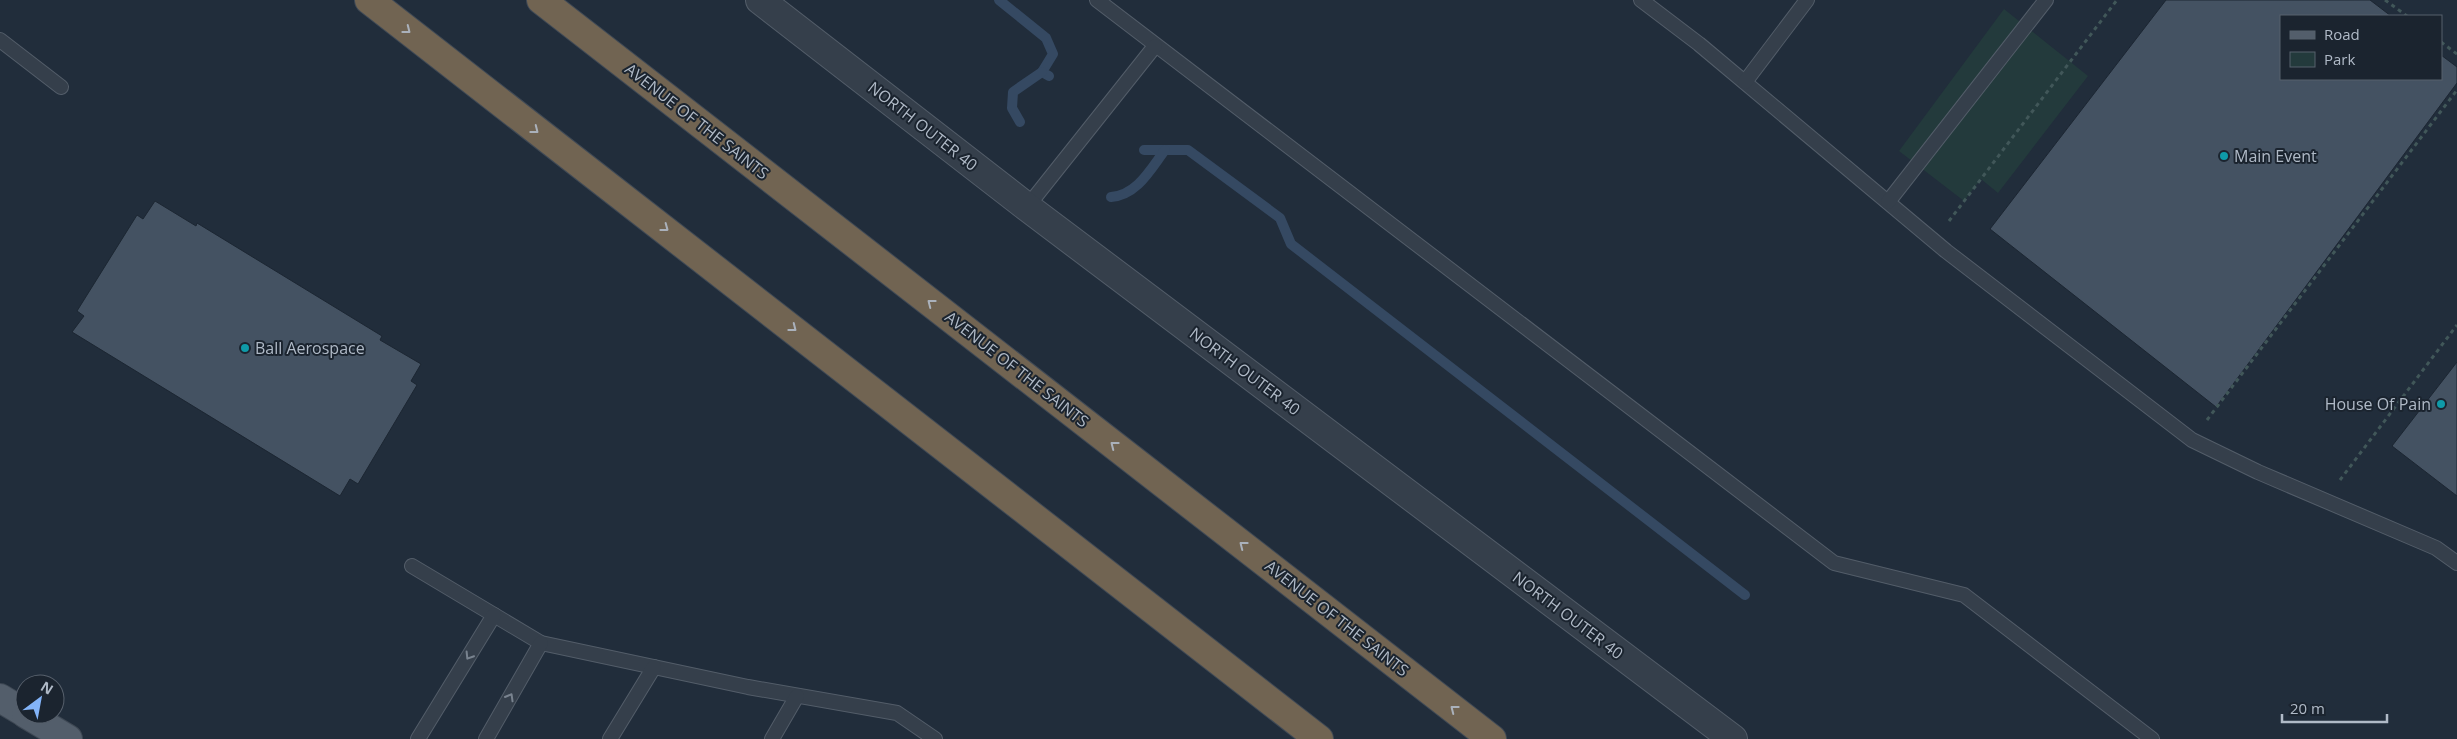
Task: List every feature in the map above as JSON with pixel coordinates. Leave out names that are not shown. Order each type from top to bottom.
[{"type":"highway","points":[[369,0],[1319,739]]},
{"type":"highway","name":"AVENUE OF THE SAINTS","points":[[541,0],[1492,739]]},
{"type":"main road","points":[[0,698],[15,707]]},
{"type":"main road","points":[[43,724],[68,739]]},
{"type":"street","name":"NORTH OUTER 40","points":[[760,0],[1027,207],[1733,739]]},
{"type":"lane","points":[[1096,0],[1834,563],[1964,595],[2152,739]]},
{"type":"lane","points":[[1641,0],[1745,82],[1934,241],[2192,440],[2324,501],[2436,548],[2457,563]]},
{"type":"lane","points":[[1745,82],[1807,0]]},
{"type":"lane","points":[[1888,202],[2046,0]]},
{"type":"lane","points":[[0,40],[61,87]]},
{"type":"lane","points":[[1027,207],[1155,46]]},
{"type":"lane","points":[[412,566],[541,643],[798,696],[897,713],[935,739]]},
{"type":"lane","points":[[418,739],[494,615]]},
{"type":"lane","points":[[486,739],[541,643]]},
{"type":"lane","points":[[610,739],[654,667]]},
{"type":"lane","points":[[772,739],[782,732],[798,696]]},
{"type":"path","points":[[1934,241],[2117,0]]},
{"type":"path","points":[[2385,0],[2406,15]]},
{"type":"path","points":[[2442,43],[2457,54]]},
{"type":"path","points":[[2192,440],[2457,90]]},
{"type":"path","points":[[2324,501],[2457,325]]},
{"type":"green space","points":[[2004,9],[2088,76],[1998,193],[1981,179],[1964,201],[1899,151]]},
{"type":"building","name":"Main Event","points":[[2166,0],[2370,0],[2390,15],[2280,15],[2280,80],[2442,80],[2442,56],[2457,67],[2457,83],[2216,407],[1990,229]]},
{"type":"building","name":"Ball Aerospace","points":[[155,201],[196,226],[197,223],[382,336],[380,340],[421,364],[411,381],[417,385],[358,484],[350,479],[340,496],[72,332],[84,316],[77,311],[137,215],[143,219]]},
{"type":"building","name":"House Of Pain","points":[[2457,362],[2457,496],[2392,446]]},
{"type":"waterway","points":[[999,0],[1046,38],[1053,54],[1042,72],[1049,76]]},
{"type":"waterway","points":[[1020,122],[1012,108],[1013,92],[1042,72]]},
{"type":"waterway","points":[[1144,150],[1188,150],[1280,218],[1291,244],[1745,595]]},
{"type":"waterway","points":[[1111,197],[1128,192],[1136,187],[1165,150]]},
{"type":"place","name":"Main Event","points":[[2224,156]]},
{"type":"place","name":"Ball Aerospace","points":[[245,348]]},
{"type":"place","name":"House Of Pain","points":[[2441,404]]}]
